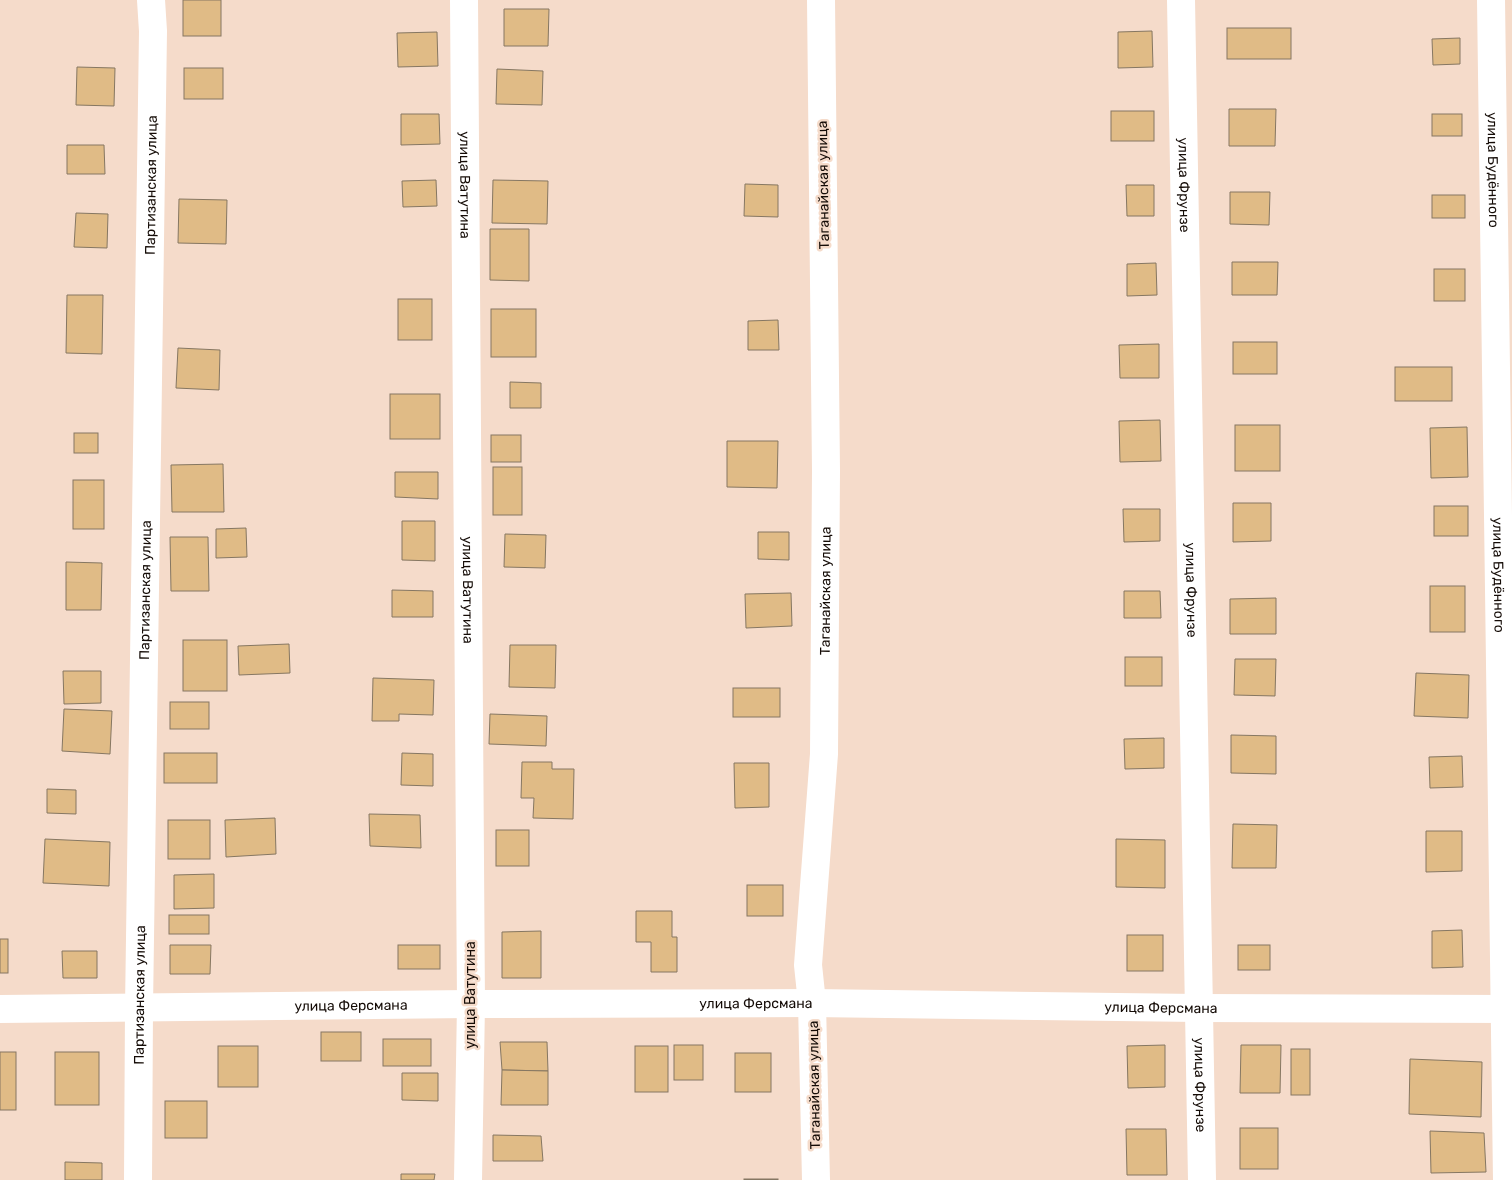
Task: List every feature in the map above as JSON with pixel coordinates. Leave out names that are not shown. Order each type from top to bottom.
[{"type":"street","name":"Партизанская улица","points":[[138,1180],[153,31],[151,0]]},
{"type":"street","name":"улица Ватутина","points":[[464,0],[471,1004],[468,1180]]},
{"type":"street","name":"Таганайская улица","points":[[816,1180],[812,1004],[808,965],[824,754],[826,472],[820,0]]},
{"type":"street","name":"улица Фрунзе","points":[[1181,0],[1202,1180]]},
{"type":"street","name":"улица Будённого","points":[[1491,0],[1508,1009],[1507,1180]]},
{"type":"street","name":"улица Ферсмана","points":[[0,1009],[471,1004],[812,1004],[1508,1009]]},
{"type":"building","points":[[183,0],[221,0],[221,36],[183,36]]},
{"type":"building","points":[[504,9],[549,9],[548,46],[504,46]]},
{"type":"building","points":[[1227,28],[1291,28],[1291,59],[1227,59]]},
{"type":"building","points":[[1152,31],[1153,67],[1118,68],[1118,32]]},
{"type":"building","points":[[437,32],[438,66],[398,67],[397,33]]},
{"type":"building","points":[[1460,38],[1460,64],[1433,65],[1432,39]]},
{"type":"building","points":[[77,67],[115,68],[114,106],[76,105]]},
{"type":"building","points":[[184,68],[223,68],[223,99],[184,99]]},
{"type":"building","points":[[497,69],[543,71],[542,105],[496,104]]},
{"type":"building","points":[[1229,109],[1276,109],[1275,146],[1229,146]]},
{"type":"building","points":[[1111,111],[1154,111],[1154,141],[1111,141]]},
{"type":"building","points":[[401,114],[439,114],[440,144],[401,145]]},
{"type":"building","points":[[1432,114],[1462,114],[1462,136],[1432,136]]},
{"type":"building","points":[[67,145],[104,145],[105,174],[67,174]]},
{"type":"building","points":[[436,180],[437,206],[403,207],[402,181]]},
{"type":"building","points":[[493,180],[548,181],[547,224],[492,223]]},
{"type":"building","points":[[745,184],[778,185],[778,217],[744,216]]},
{"type":"building","points":[[1126,185],[1154,185],[1154,216],[1127,216]]},
{"type":"building","points":[[1230,192],[1270,192],[1269,225],[1230,224]]},
{"type":"building","points":[[1432,195],[1465,195],[1465,218],[1432,218]]},
{"type":"building","points":[[179,199],[227,200],[226,244],[178,243]]},
{"type":"building","points":[[76,213],[108,214],[107,248],[74,247]]},
{"type":"building","points":[[490,229],[529,229],[529,281],[490,280]]},
{"type":"building","points":[[1232,262],[1278,262],[1277,295],[1232,295]]},
{"type":"building","points":[[1156,263],[1157,295],[1127,296],[1127,264]]},
{"type":"building","points":[[1434,269],[1465,269],[1465,301],[1434,301]]},
{"type":"building","points":[[67,295],[103,295],[102,354],[66,353]]},
{"type":"building","points":[[398,299],[432,299],[432,340],[398,340]]},
{"type":"building","points":[[491,309],[536,309],[536,357],[491,357]]},
{"type":"building","points":[[778,320],[779,350],[748,350],[748,321]]},
{"type":"building","points":[[1233,342],[1277,342],[1277,374],[1233,374]]},
{"type":"building","points":[[1159,344],[1159,378],[1120,378],[1119,345]]},
{"type":"building","points":[[178,348],[220,350],[219,390],[176,388]]},
{"type":"building","points":[[1395,367],[1452,367],[1452,401],[1395,401]]},
{"type":"building","points":[[510,382],[541,383],[541,408],[510,408]]},
{"type":"building","points":[[390,394],[440,394],[440,439],[390,439]]},
{"type":"building","points":[[1160,420],[1161,461],[1120,462],[1119,421]]},
{"type":"building","points":[[1235,425],[1280,425],[1280,471],[1235,471]]},
{"type":"building","points":[[1467,427],[1468,477],[1431,478],[1430,428]]},
{"type":"building","points":[[74,433],[98,433],[98,453],[74,453]]},
{"type":"building","points":[[491,435],[521,435],[521,462],[491,462]]},
{"type":"building","points":[[727,441],[778,441],[777,488],[727,487]]},
{"type":"building","points":[[223,464],[224,512],[172,512],[171,465]]},
{"type":"building","points":[[493,467],[522,467],[522,515],[493,515]]},
{"type":"building","points":[[395,472],[438,472],[438,499],[395,497]]},
{"type":"building","points":[[73,480],[104,480],[104,529],[73,529]]},
{"type":"building","points":[[1233,503],[1271,503],[1271,541],[1233,542]]},
{"type":"building","points":[[1434,506],[1468,506],[1468,536],[1434,536]]},
{"type":"building","points":[[1123,509],[1160,509],[1160,541],[1124,542]]},
{"type":"building","points":[[402,521],[435,521],[435,561],[402,560]]},
{"type":"building","points":[[246,528],[247,557],[216,558],[216,529]]},
{"type":"building","points":[[758,532],[789,532],[789,560],[758,559]]},
{"type":"building","points":[[505,534],[546,535],[545,568],[504,567]]},
{"type":"building","points":[[170,537],[208,537],[209,591],[171,591]]},
{"type":"building","points":[[66,562],[102,563],[101,610],[66,610]]},
{"type":"building","points":[[1430,586],[1465,586],[1465,632],[1430,632]]},
{"type":"building","points":[[392,590],[433,591],[433,617],[392,617]]},
{"type":"building","points":[[1124,591],[1160,591],[1161,618],[1124,618]]},
{"type":"building","points":[[791,593],[792,626],[746,628],[745,594]]},
{"type":"building","points":[[1276,598],[1276,634],[1230,634],[1230,599]]},
{"type":"building","points":[[183,640],[227,640],[227,691],[183,691]]},
{"type":"building","points":[[289,644],[290,673],[239,675],[238,646]]},
{"type":"building","points":[[510,645],[556,645],[555,688],[509,687]]},
{"type":"building","points":[[1125,657],[1162,657],[1162,686],[1125,686]]},
{"type":"building","points":[[1235,659],[1276,659],[1275,696],[1234,695]]},
{"type":"building","points":[[63,671],[101,671],[101,703],[64,704]]},
{"type":"building","points":[[1416,673],[1469,675],[1468,718],[1414,716]]},
{"type":"building","points":[[373,678],[434,680],[433,715],[399,714],[399,721],[372,721]]},
{"type":"building","points":[[733,688],[780,688],[780,717],[733,717]]},
{"type":"building","points":[[170,702],[209,702],[209,729],[170,729]]},
{"type":"building","points":[[64,709],[112,711],[110,754],[62,751]]},
{"type":"building","points":[[490,714],[547,716],[546,746],[489,744]]},
{"type":"building","points":[[1231,735],[1276,736],[1276,774],[1231,773]]},
{"type":"building","points":[[1164,738],[1164,768],[1125,769],[1124,739]]},
{"type":"building","points":[[164,753],[217,753],[217,783],[164,783]]},
{"type":"building","points":[[402,753],[433,754],[433,786],[401,785]]},
{"type":"building","points":[[1462,756],[1463,787],[1430,788],[1429,757]]},
{"type":"building","points":[[522,762],[552,762],[552,769],[574,769],[573,819],[533,818],[534,798],[521,798]]},
{"type":"building","points":[[734,763],[769,763],[769,807],[735,808]]},
{"type":"building","points":[[47,789],[76,790],[76,814],[47,813]]},
{"type":"building","points":[[369,814],[420,815],[421,848],[370,846]]},
{"type":"building","points":[[275,818],[276,854],[226,857],[225,820]]},
{"type":"building","points":[[168,820],[210,820],[210,859],[168,859]]},
{"type":"building","points":[[1233,824],[1277,825],[1276,868],[1232,868]]},
{"type":"building","points":[[496,830],[529,830],[529,866],[496,866]]},
{"type":"building","points":[[1426,831],[1462,831],[1462,871],[1426,872]]},
{"type":"building","points":[[45,839],[110,842],[109,886],[43,883]]},
{"type":"building","points":[[1116,839],[1165,840],[1165,888],[1116,887]]},
{"type":"building","points":[[214,874],[214,908],[174,909],[174,875]]},
{"type":"building","points":[[747,885],[783,885],[783,916],[747,916]]},
{"type":"building","points":[[636,911],[672,911],[672,937],[677,937],[677,972],[651,972],[651,942],[636,942]]},
{"type":"building","points":[[169,915],[209,915],[209,934],[169,934]]},
{"type":"building","points":[[1462,930],[1463,967],[1432,968],[1432,931]]},
{"type":"building","points":[[541,931],[541,978],[502,978],[502,932]]},
{"type":"building","points":[[1127,935],[1163,935],[1163,971],[1127,971]]},
{"type":"building","points":[[0,939],[8,939],[8,973],[0,973]]},
{"type":"building","points":[[170,945],[211,945],[210,974],[170,974]]},
{"type":"building","points":[[398,945],[440,945],[440,969],[398,969]]},
{"type":"building","points":[[1238,945],[1270,945],[1270,970],[1238,970]]},
{"type":"building","points":[[62,951],[97,951],[97,978],[63,978]]},
{"type":"building","points":[[321,1032],[361,1032],[361,1061],[321,1061]]},
{"type":"building","points":[[383,1039],[431,1039],[431,1066],[383,1066]]},
{"type":"building","points":[[500,1042],[547,1042],[548,1071],[502,1070]]},
{"type":"building","points":[[674,1045],[703,1045],[703,1080],[674,1080]]},
{"type":"building","points":[[1165,1045],[1165,1087],[1128,1088],[1127,1046]]},
{"type":"building","points":[[1241,1045],[1281,1045],[1280,1093],[1240,1093]]},
{"type":"building","points":[[218,1046],[258,1046],[258,1087],[218,1087]]},
{"type":"building","points":[[635,1046],[668,1046],[668,1092],[635,1092]]},
{"type":"building","points":[[1291,1049],[1310,1049],[1310,1095],[1291,1095]]},
{"type":"building","points":[[0,1052],[16,1052],[16,1110],[0,1110]]},
{"type":"building","points":[[55,1052],[99,1052],[99,1105],[55,1105]]},
{"type":"building","points":[[735,1053],[771,1053],[771,1092],[735,1092]]},
{"type":"building","points":[[1410,1059],[1482,1062],[1481,1117],[1409,1114]]},
{"type":"building","points":[[502,1070],[548,1071],[548,1105],[501,1105]]},
{"type":"building","points":[[402,1073],[438,1073],[438,1101],[402,1100]]},
{"type":"building","points":[[165,1101],[207,1101],[207,1138],[165,1138]]},
{"type":"building","points":[[1240,1128],[1278,1128],[1278,1169],[1240,1169]]},
{"type":"building","points":[[1126,1129],[1166,1129],[1167,1175],[1127,1175]]},
{"type":"building","points":[[1430,1131],[1484,1133],[1486,1172],[1431,1173]]},
{"type":"building","points":[[493,1135],[541,1136],[543,1161],[493,1161]]},
{"type":"building","points":[[65,1162],[102,1163],[102,1180],[65,1180]]},
{"type":"building","points":[[401,1174],[435,1174],[434,1180],[401,1180]]},
{"type":"building","points":[[778,1179],[778,1180],[744,1180]]}]
